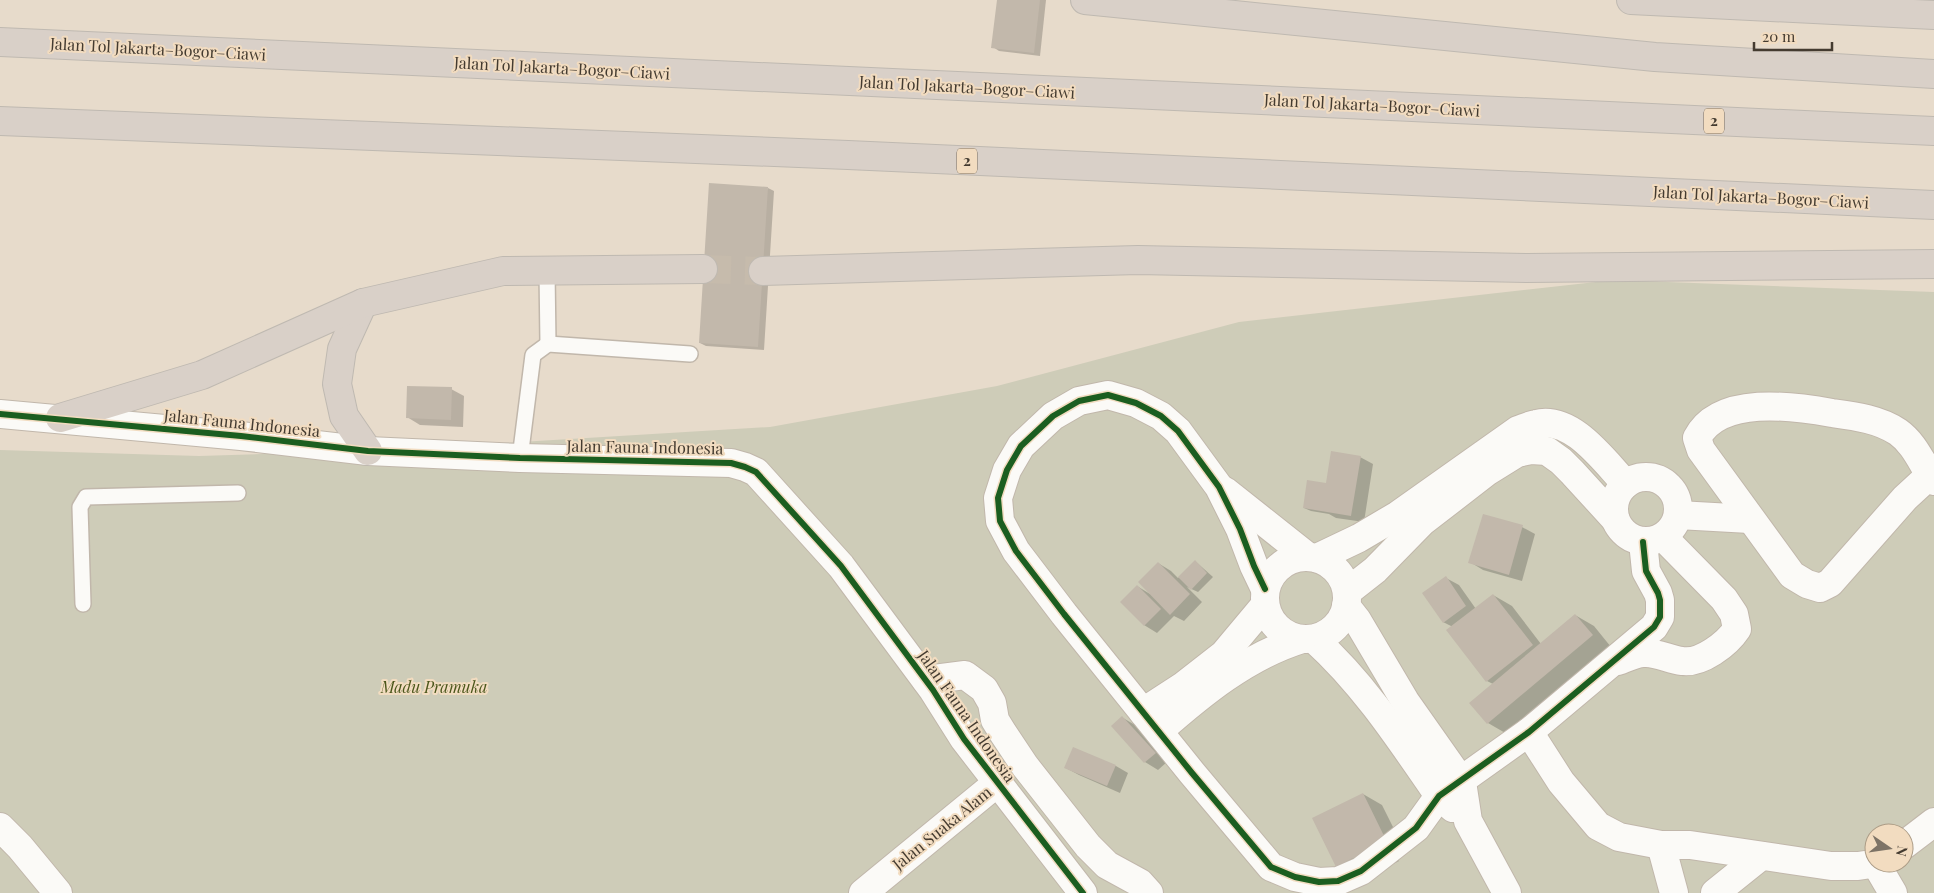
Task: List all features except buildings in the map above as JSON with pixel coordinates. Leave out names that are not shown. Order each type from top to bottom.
[{"type":"highway","points":[[1085,0],[1655,57],[1934,74]]},
{"type":"highway","points":[[1631,0],[1934,15]]},
{"type":"highway","name":"Jalan Tol Jakarta–Bogor–Ciawi","points":[[0,42],[1934,132]]},
{"type":"highway","name":"Jalan Tol Jakarta–Bogor–Ciawi","points":[[0,121],[848,155],[1934,205]]},
{"type":"highway","points":[[763,270],[1138,260],[1527,268],[1934,264]]},
{"type":"highway","points":[[60,418],[202,376],[362,303],[502,271],[703,269]]},
{"type":"highway","points":[[362,303],[342,349],[337,384],[344,416],[368,451]]},
{"type":"street","points":[[1468,821],[1439,796],[1362,688],[1332,655],[1308,639],[1282,632],[1274,624],[1268,615],[1265,597],[1240,529],[1219,487],[1193,450],[1161,416],[1136,403],[1108,395],[1080,401],[1053,416],[1021,446],[1007,470],[998,498],[1000,521],[1016,551],[1064,614],[1229,819],[1271,867],[1303,879],[1319,882],[1338,881],[1361,871],[1416,828],[1439,796],[1462,782],[1529,732],[1654,627],[1660,617],[1658,593],[1646,571],[1661,531],[1678,504],[1674,493],[1657,478],[1646,476],[1636,478],[1619,491],[1614,500],[1615,519]]},
{"type":"street","points":[[1776,405],[1852,416],[1887,425],[1910,441],[1932,478],[1905,498],[1830,583],[1820,588],[1792,575],[1701,450],[1697,438],[1702,428],[1714,420],[1744,408],[1776,405]]},
{"type":"street","name":"Jalan Fauna Indonesia","points":[[0,414],[60,418],[368,451],[520,458],[730,463],[756,472],[841,566],[926,680],[964,739],[1084,893]]},
{"type":"street","points":[[1312,557],[1359,538],[1398,515],[1512,435],[1538,423],[1555,424],[1570,429],[1584,440],[1626,484]]},
{"type":"street","points":[[1151,722],[1182,711],[1238,669],[1281,646],[1325,634],[1342,617],[1346,599],[1422,522],[1488,471],[1517,453],[1531,450],[1547,451],[1561,461],[1615,519],[1625,535],[1750,519]]},
{"type":"street","points":[[1219,487],[1312,557]]},
{"type":"street","points":[[1613,662],[1644,653],[1682,661],[1692,661],[1717,649],[1730,639],[1737,629],[1734,614],[1724,599],[1661,531]]},
{"type":"street","points":[[1151,722],[1183,686],[1224,654],[1265,597],[1274,571],[1280,565],[1298,557],[1312,557],[1328,562],[1337,570],[1343,580],[1346,599],[1405,701],[1462,782],[1468,821],[1507,893]]},
{"type":"street","points":[[926,680],[965,675],[984,689],[992,703],[995,720],[1003,733],[1025,766],[1088,846],[1107,865],[1140,883],[1149,893]]},
{"type":"street","points":[[1529,732],[1561,782],[1598,826],[1619,837],[1661,845],[1690,845],[1831,866],[1864,865]]},
{"type":"street","name":"Jalan Suaka Alam","points":[[863,893],[997,783]]},
{"type":"street","points":[[1914,837],[1934,822]]},
{"type":"street","points":[[0,827],[20,847],[58,893]]},
{"type":"street","points":[[1661,845],[1674,893]]},
{"type":"street","points":[[1716,893],[1761,856]]},
{"type":"street","points":[[1882,873],[1893,893]]},
{"type":"lane","points":[[547,270],[548,344]]},
{"type":"lane","points":[[520,458],[533,356],[548,344],[690,354]]},
{"type":"lane","points":[[83,604],[80,507],[86,497],[238,493]]},
{"type":"green space","name":"Madu Pramuka","points":[[1614,280],[1934,292],[1934,893],[0,893],[0,450],[199,456],[368,451],[770,427],[997,386],[1239,322]]},
{"type":"tunnel","points":[[703,269],[763,271]]},
{"type":"cycle path","points":[[1265,589],[1240,529],[1219,487],[1178,431],[1161,416],[1136,403],[1108,395],[1079,401],[1053,416],[1021,446],[1007,470],[998,498],[1000,521],[1016,551],[1064,614],[1192,773],[1271,867],[1295,877],[1319,882],[1338,881],[1361,871],[1416,828],[1439,796],[1529,732],[1654,627],[1660,617],[1660,600],[1646,571],[1643,542]]},
{"type":"cycle path","points":[[0,414],[241,436],[368,451],[520,458],[731,463],[745,467],[756,472],[841,566],[933,690],[964,739],[1083,893]]}]
